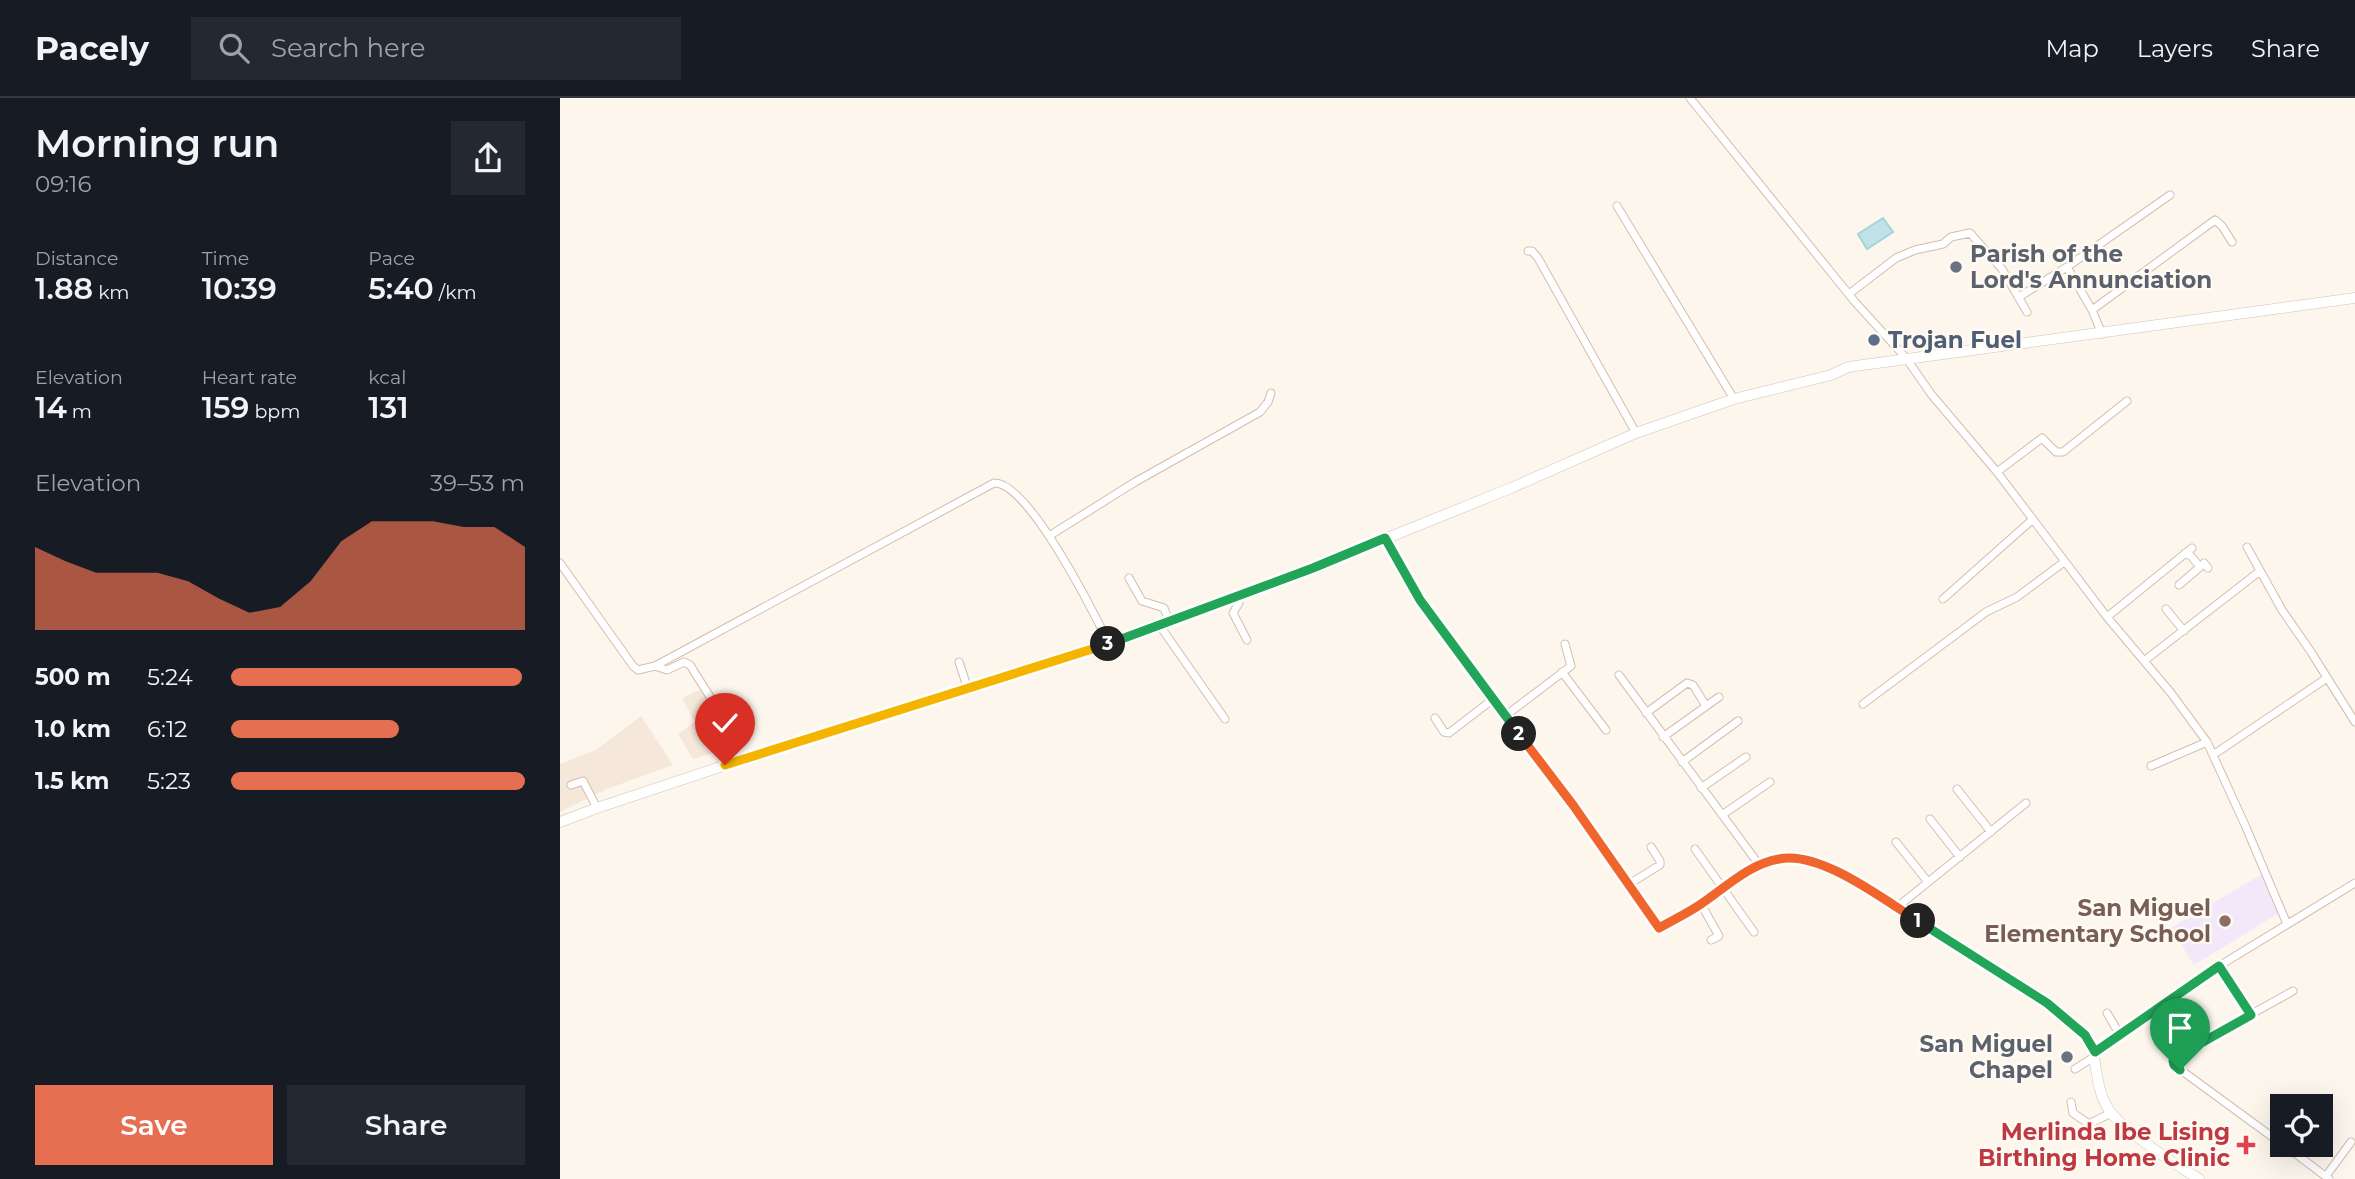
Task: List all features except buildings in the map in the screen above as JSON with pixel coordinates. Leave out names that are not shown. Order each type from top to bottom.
[{"type":"main road","points":[[560,822],[597,807],[783,746],[1165,624],[1511,488],[1636,433],[1734,399],[1831,375],[1848,367],[2355,298]]},
{"type":"main road","points":[[1385,538],[1420,600],[1492,700],[1573,805],[1659,928],[1760,866],[1779,859],[1799,859],[1840,873],[2047,1003],[2085,1035],[2095,1055],[2101,1093],[2111,1113],[2183,1175],[2199,1179]]},
{"type":"street","points":[[1690,98],[1849,294],[1906,358],[1931,394],[1997,472],[2064,562],[2207,743],[2287,924]]},
{"type":"street","points":[[2019,297],[2170,195]]},
{"type":"street","points":[[1617,206],[1734,399]]},
{"type":"street","points":[[2092,310],[2215,219],[2232,242]]},
{"type":"street","points":[[1849,294],[1896,258],[1915,250],[1943,244],[1951,237],[1970,233],[2002,269],[2027,312]]},
{"type":"street","points":[[1528,251],[1538,258],[1636,433]]},
{"type":"street","points":[[2067,267],[2092,310],[2102,334]]},
{"type":"street","points":[[1049,536],[1135,482],[1260,412],[1271,393]]},
{"type":"street","points":[[1997,472],[2040,439],[2045,440],[2056,452],[2063,452],[2127,401]]},
{"type":"street","points":[[560,563],[638,670],[655,666],[994,482],[1006,484],[1014,490],[1049,536],[1087,598],[1109,644]]},
{"type":"street","points":[[1942,599],[2033,519]]},
{"type":"street","points":[[2247,547],[2282,610],[2355,722]]},
{"type":"street","points":[[2107,617],[2189,551],[2204,568],[2179,585]]},
{"type":"street","points":[[1863,704],[1986,612],[2017,597],[2064,562]]},
{"type":"street","points":[[2144,661],[2260,572]]},
{"type":"street","points":[[1129,578],[1139,598],[1145,603],[1164,608],[1165,624],[1225,719]]},
{"type":"street","points":[[1239,595],[1239,603],[1233,613],[1247,640]]},
{"type":"street","points":[[2166,609],[2184,631]]},
{"type":"street","points":[[1505,716],[1571,664],[1565,644]]},
{"type":"street","points":[[655,666],[667,670],[684,662],[690,665],[712,700]]},
{"type":"street","points":[[959,662],[968,689]]},
{"type":"street","points":[[1562,672],[1606,730]]},
{"type":"street","points":[[1619,675],[1760,866]]},
{"type":"street","points":[[2213,755],[2327,678]]},
{"type":"street","points":[[1646,713],[1687,683],[1693,685],[1706,706]]},
{"type":"street","points":[[1663,737],[1719,696]]},
{"type":"street","points":[[1435,718],[1444,732],[1448,733],[1492,700]]},
{"type":"street","points":[[1682,762],[1738,721]]},
{"type":"street","points":[[2151,766],[2207,743]]},
{"type":"street","points":[[1702,788],[1746,757]]},
{"type":"street","points":[[571,785],[583,781],[597,807]]},
{"type":"street","points":[[1722,815],[1770,782]]},
{"type":"street","points":[[1957,789],[1991,832]]},
{"type":"street","points":[[1896,908],[2026,803]]},
{"type":"street","points":[[1930,819],[1960,857]]},
{"type":"street","points":[[1896,842],[1928,882]]},
{"type":"street","points":[[1629,884],[1660,864],[1651,847]]},
{"type":"street","points":[[1695,849],[1754,933]]},
{"type":"street","points":[[2075,1069],[2219,966],[2355,883]]},
{"type":"street","points":[[1701,904],[1718,936],[1711,940]]},
{"type":"street","points":[[2219,966],[2251,1015]]},
{"type":"street","points":[[2270,1135],[2174,1065],[2173,1061],[2294,991]]},
{"type":"street","points":[[2107,1013],[2120,1035]]},
{"type":"street","points":[[2071,1102],[2073,1113],[2089,1124],[2111,1113]]},
{"type":"street","points":[[2300,1157],[2327,1177],[2351,1142]]},
{"type":"shaded area","points":[[704,688],[715,708],[720,706],[742,744],[693,759],[678,734],[695,722],[682,698]]},
{"type":"shaded area","points":[[641,716],[673,765],[607,789],[560,812],[560,764],[596,750]]},
{"type":"shaded area","name":"San Miguel Elementary School","points":[[2262,874],[2279,913],[2194,965],[2171,928]]},
{"type":"water","points":[[1883,218],[1893,232],[1867,249],[1858,234]]},
{"type":"place","name":"Parish of the Lord's Annunciation","points":[[1956,267]]},
{"type":"place","name":"Trojan Fuel","points":[[1874,340]]},
{"type":"place","name":"San Miguel Elementary School","points":[[2225,921]]},
{"type":"place","name":"San Miguel Chapel","points":[[2067,1057]]},
{"type":"place","name":"Merlinda Ibe Lising Birthing Home Clinic","points":[[2246,1145]]},
{"type":"route","points":[[725,765],[1109,644],[1313,568],[1385,538],[1420,600],[1492,700],[1573,805],[1659,928],[1701,904],[1752,869],[1779,859],[1799,859],[1840,873],[1858,883],[2047,1003],[2085,1035],[2095,1052],[2219,966],[2251,1015],[2176,1057],[2174,1065],[2180,1070]]}]
